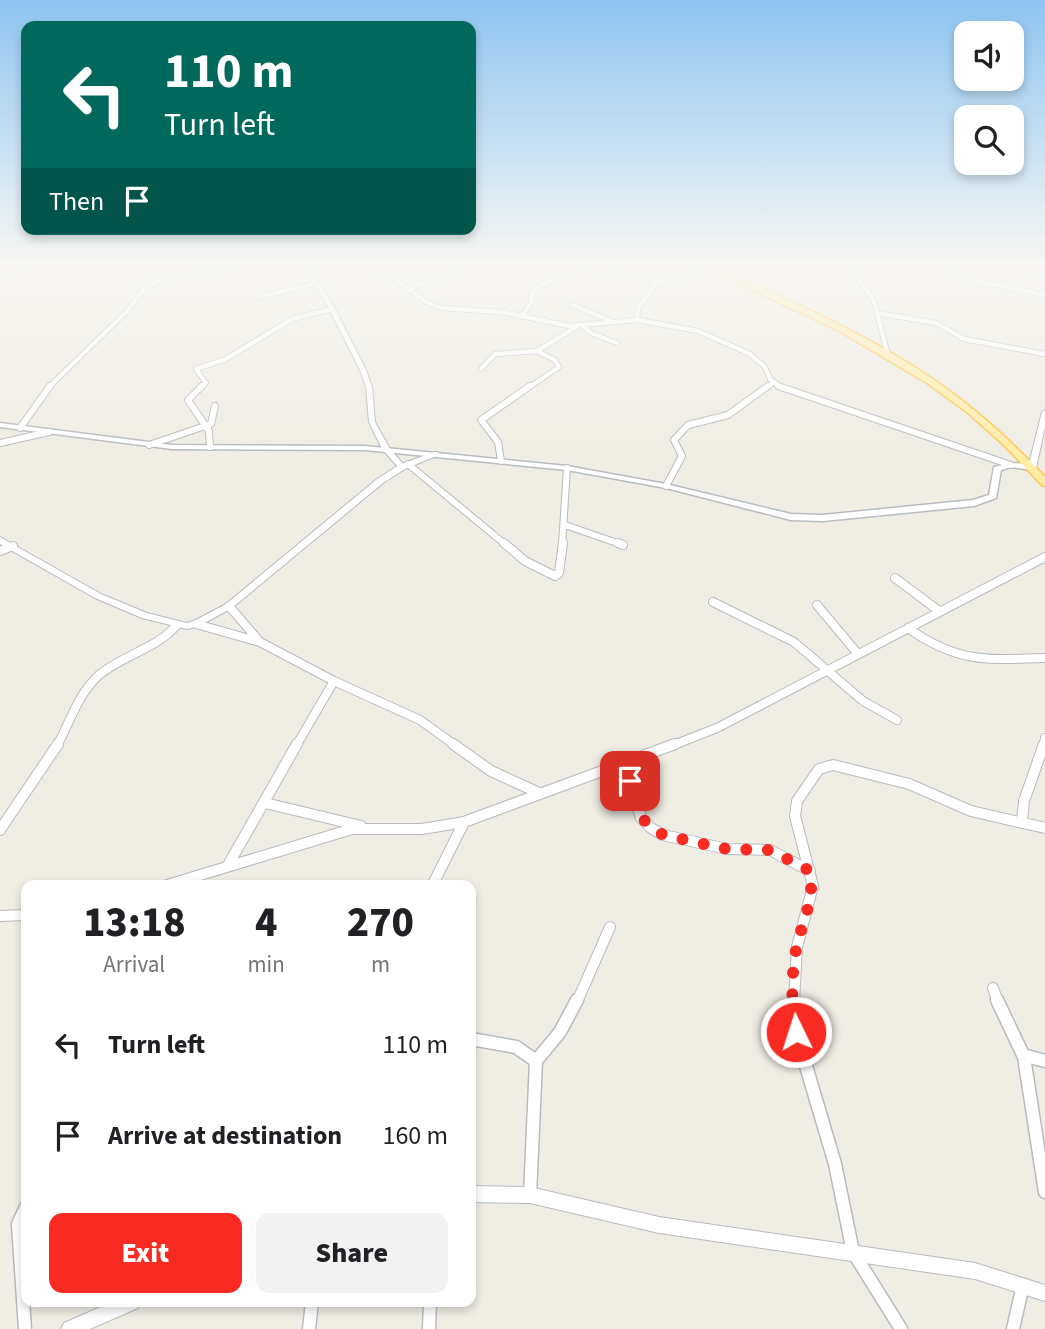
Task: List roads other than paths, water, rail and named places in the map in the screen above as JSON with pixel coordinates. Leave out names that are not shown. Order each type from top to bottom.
[{"type":"main road","points":[[837,326],[887,352],[972,411],[1045,483]]},
{"type":"main road","points":[[0,425],[149,445],[386,449],[567,468],[666,486],[769,513],[823,518],[987,500],[993,496],[997,469],[1011,465],[1032,468]]},
{"type":"street","points":[[20,428],[46,390],[112,326]]},
{"type":"street","points":[[209,447],[211,437],[188,400],[206,383],[196,369],[226,359],[280,326]]},
{"type":"street","points":[[341,326],[363,370],[369,387],[372,422],[386,449],[525,561],[555,576],[559,573],[559,550],[565,525],[564,486],[567,468]]},
{"type":"street","points":[[481,369],[491,356],[499,353],[537,351],[580,326],[617,343]]},
{"type":"street","points":[[666,326],[713,336],[750,354],[765,368],[773,383],[1011,465]]},
{"type":"street","points":[[880,326],[887,352]]},
{"type":"street","points":[[943,326],[957,332],[964,339],[1045,354]]},
{"type":"street","points":[[501,461],[498,442],[481,420],[559,367],[555,360],[537,351]]},
{"type":"street","points":[[666,486],[682,456],[674,440],[676,434],[699,421],[724,417],[773,383]]},
{"type":"street","points":[[149,445],[206,427],[213,421],[215,405]]},
{"type":"street","points":[[1032,468],[1045,412]]},
{"type":"street","points":[[0,443],[50,432]]},
{"type":"street","points":[[196,624],[229,606],[351,502],[405,466],[438,454]]},
{"type":"street","points":[[565,525],[623,545]]},
{"type":"street","points":[[0,540],[98,596],[177,625],[196,624],[260,642],[334,681],[420,720],[491,771],[538,793]]},
{"type":"street","points":[[0,551],[13,546]]},
{"type":"street","points":[[265,803],[364,827],[422,829],[464,822],[717,728],[1045,557]]},
{"type":"street","points":[[895,578],[939,611]]},
{"type":"street","points":[[713,602],[778,632],[829,669],[863,701],[897,720]]},
{"type":"street","points":[[817,605],[858,654]]},
{"type":"street","points":[[229,606],[260,642]]},
{"type":"street","points":[[0,830],[44,767],[63,735],[79,697],[93,680],[121,657],[171,633],[177,625]]},
{"type":"street","points":[[908,628],[939,650],[969,660],[986,663],[1045,658]]},
{"type":"street","points":[[228,867],[265,803],[289,753],[334,681]]},
{"type":"street","points":[[1022,821],[1023,806],[1042,757],[1045,738]]},
{"type":"street","points":[[625,763],[641,818],[651,828],[663,835],[727,849],[770,850],[810,871]]},
{"type":"street","points":[[901,1329],[853,1252],[835,1164],[793,1017],[797,947],[812,895],[810,871],[795,808],[815,774],[825,765],[909,783],[971,811],[1045,828]]},
{"type":"street","points":[[435,880],[464,822]]},
{"type":"street","points":[[184,880],[364,827]]},
{"type":"street","points":[[0,916],[21,915]]},
{"type":"street","points":[[536,1061],[551,1048],[562,1029],[610,927]]},
{"type":"street","points":[[993,988],[998,1009],[1017,1037],[1023,1055],[1045,1192]]},
{"type":"street","points":[[476,1040],[523,1048],[532,1053],[536,1061],[530,1195]]},
{"type":"street","points":[[1023,1055],[1045,1061]]},
{"type":"street","points":[[476,1194],[530,1195],[646,1222],[975,1270],[1045,1293]]},
{"type":"street","points":[[21,1218],[18,1224],[21,1269]]},
{"type":"street","points":[[1013,1329],[1023,1285]]},
{"type":"street","points":[[24,1307],[25,1329]]},
{"type":"street","points":[[70,1329],[121,1307]]},
{"type":"street","points":[[309,1329],[311,1307]]},
{"type":"street","points":[[429,1329],[430,1307]]}]
